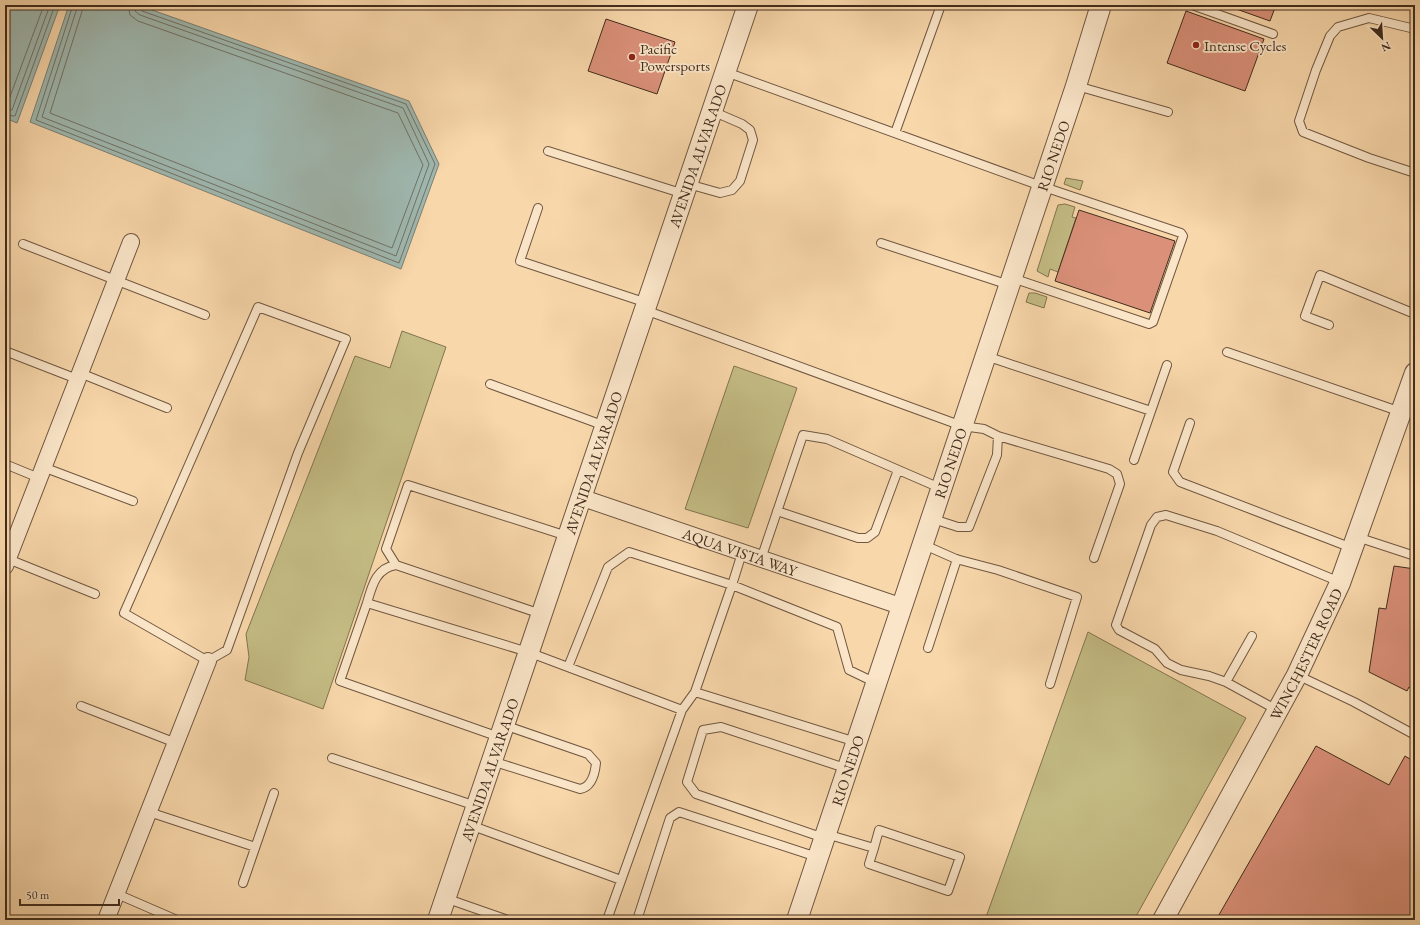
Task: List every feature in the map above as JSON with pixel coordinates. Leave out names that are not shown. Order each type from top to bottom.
[{"type":"street","name":"AVENIDA ALVARADO","points":[[438,920],[580,497],[748,5]]},
{"type":"street","name":"RIO NEDO","points":[[796,920],[826,836],[900,606],[986,356],[1076,86],[1101,5]]},
{"type":"street","points":[[6,564],[131,242]]},
{"type":"street","name":"WINCHESTER ROAD","points":[[1163,920],[1278,711],[1340,582],[1415,373]]},
{"type":"street","name":"AQUA VISTA WAY","points":[[580,497],[900,606]]},
{"type":"street","points":[[106,920],[208,661]]},
{"type":"lane","points":[[895,133],[941,5]]},
{"type":"lane","points":[[1192,5],[1273,34]]},
{"type":"lane","points":[[1415,29],[1369,18],[1338,27],[1330,36],[1316,70],[1299,122],[1303,132],[1369,158],[1415,173]]},
{"type":"lane","points":[[726,72],[1042,186],[1181,233],[1183,236],[1153,322],[1149,324],[881,243]]},
{"type":"lane","points":[[1076,86],[1168,112]]},
{"type":"lane","points":[[548,151],[686,189],[720,193],[732,190],[740,181],[753,140],[750,130],[742,124],[712,111]]},
{"type":"lane","points":[[538,208],[520,261],[646,306],[962,426],[984,429],[998,436],[1109,469],[1117,474],[1120,484],[1094,558]]},
{"type":"lane","points":[[22,244],[205,315]]},
{"type":"lane","points":[[1329,325],[1306,316],[1320,275],[1415,314]]},
{"type":"lane","points":[[258,307],[346,339],[298,453],[227,650],[208,661],[124,613],[258,307]]},
{"type":"lane","points":[[5,351],[167,408]]},
{"type":"lane","points":[[1226,352],[1401,412]]},
{"type":"lane","points":[[986,356],[1151,411]]},
{"type":"lane","points":[[1134,460],[1167,365]]},
{"type":"lane","points":[[490,384],[605,427]]},
{"type":"lane","points":[[1190,423],[1173,472],[1180,482],[1354,542],[1415,556]]},
{"type":"lane","points":[[760,559],[803,434],[827,439],[940,488]]},
{"type":"lane","points":[[930,518],[958,527],[969,527],[997,455],[998,436]]},
{"type":"lane","points":[[5,464],[41,473],[133,501]]},
{"type":"lane","points":[[777,511],[858,538],[867,538],[875,532],[898,470]]},
{"type":"lane","points":[[396,565],[386,549],[408,484],[567,536]]},
{"type":"lane","points":[[1278,711],[1226,682],[1209,676],[1181,670],[1167,663],[1155,649],[1119,630],[1116,625],[1151,525],[1157,517],[1166,515],[1217,531],[1340,582]]},
{"type":"lane","points":[[922,544],[957,559],[998,570],[1077,597],[1050,684]]},
{"type":"lane","points":[[568,668],[608,567],[629,552],[732,585],[837,628],[848,670],[876,682]]},
{"type":"lane","points":[[607,920],[682,710],[695,692],[742,553]]},
{"type":"lane","points":[[928,648],[957,559]]},
{"type":"lane","points":[[6,564],[95,594]]},
{"type":"lane","points":[[491,760],[580,789],[588,786],[591,782],[596,763],[588,754],[501,731],[340,681],[375,579],[379,573],[390,566],[396,565],[541,614]]},
{"type":"lane","points":[[367,603],[528,652],[682,710]]},
{"type":"lane","points":[[1226,682],[1252,636]]},
{"type":"lane","points":[[1297,674],[1354,702],[1415,735]]},
{"type":"lane","points":[[695,692],[857,742]]},
{"type":"lane","points":[[81,706],[176,743]]},
{"type":"lane","points":[[848,769],[720,727],[703,730],[687,782],[696,794],[826,836],[874,848]]},
{"type":"lane","points":[[332,758],[476,806]]},
{"type":"lane","points":[[243,883],[274,792]]},
{"type":"lane","points":[[149,812],[255,847]]},
{"type":"lane","points":[[636,920],[670,818],[679,812],[818,857]]},
{"type":"lane","points":[[470,825],[621,880]]},
{"type":"lane","points":[[880,830],[960,857],[948,891],[869,864],[874,848],[880,830]]},
{"type":"lane","points":[[117,894],[176,920]]},
{"type":"lane","points":[[445,898],[496,918],[508,920]]},
{"type":"shaded area","points":[[1066,178],[1083,181],[1080,190],[1064,184]]},
{"type":"shaded area","points":[[1065,204],[1075,207],[1072,217],[1076,218],[1058,272],[1050,269],[1048,277],[1037,271],[1058,205]]},
{"type":"shaded area","points":[[1029,293],[1035,293],[1047,297],[1044,308],[1026,302]]},
{"type":"shaded area","points":[[402,331],[446,347],[323,709],[245,680],[249,657],[246,634],[355,356],[390,368]]},
{"type":"shaded area","points":[[734,366],[797,388],[748,528],[685,509]]},
{"type":"shaded area","points":[[1088,632],[1246,718],[1134,920],[985,920]]},
{"type":"water","points":[[5,5],[60,5],[17,123],[5,118]]},
{"type":"water","points":[[69,5],[138,5],[409,101],[439,164],[401,269],[30,122]]},
{"type":"building","points":[[1225,5],[1276,5],[1270,21]]},
{"type":"building","points":[[1186,11],[1264,39],[1245,91],[1167,63]]},
{"type":"building","name":"Pacific Powersports","points":[[606,19],[675,42],[657,94],[588,71]]},
{"type":"building","points":[[1079,210],[1175,241],[1150,313],[1055,281]]},
{"type":"building","points":[[1394,566],[1415,569],[1415,689],[1409,687],[1407,691],[1369,672],[1379,608],[1386,609]]},
{"type":"building","points":[[1316,746],[1389,785],[1405,756],[1415,762],[1415,920],[1216,920]]},
{"type":"place","name":"Intense Cycles","points":[[1196,45]]},
{"type":"place","name":"Pacific Powersports","points":[[632,57]]}]
